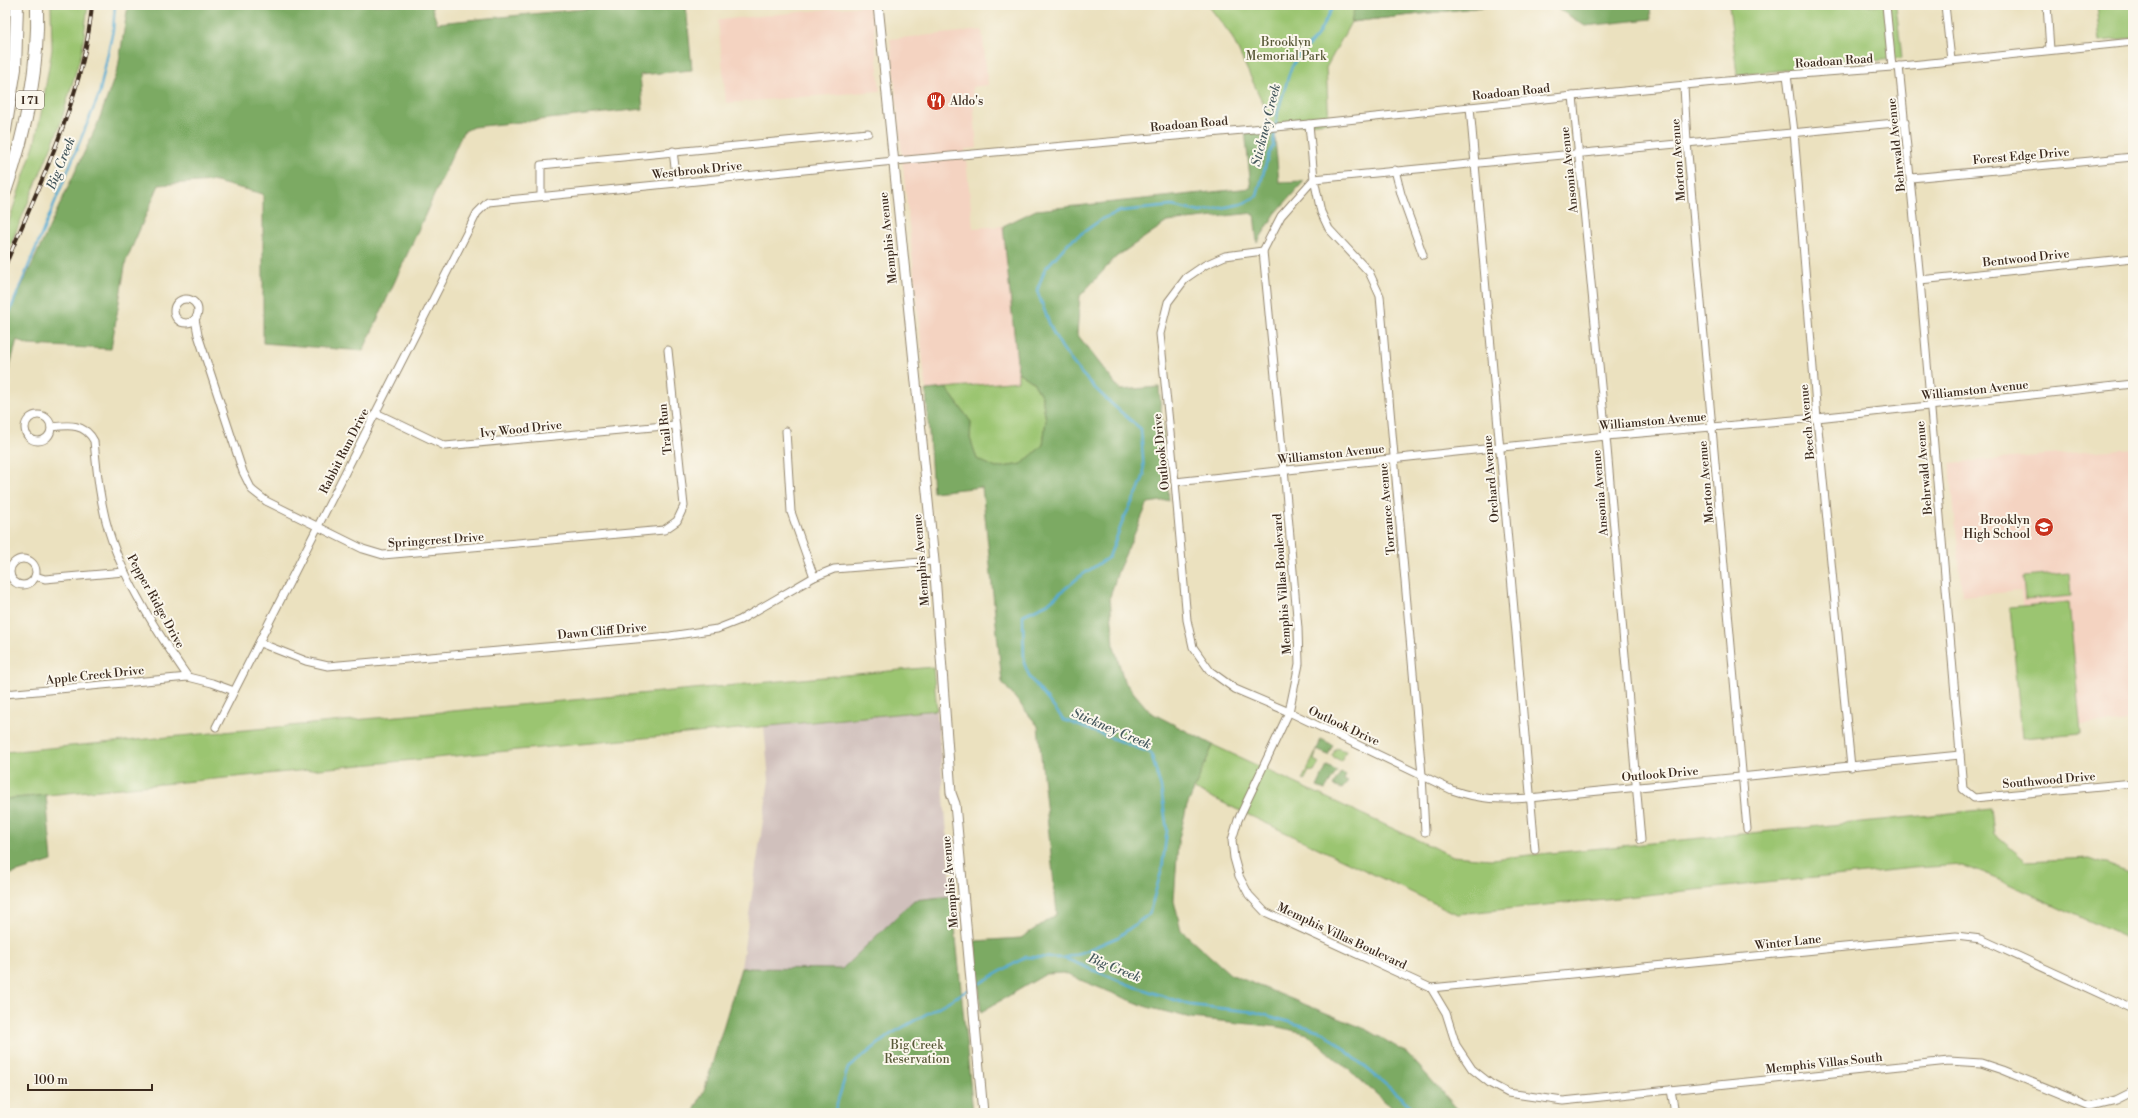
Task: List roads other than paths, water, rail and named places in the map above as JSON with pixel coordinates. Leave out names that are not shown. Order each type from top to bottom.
[{"type":"highway","points":[[5,130],[15,69],[17,5]]},
{"type":"highway","name":"I 71","points":[[5,192],[19,150],[29,107],[36,56],[37,5]]},
{"type":"main road","name":"Memphis Avenue","points":[[878,5],[892,161],[934,561],[951,794],[955,804],[983,1113]]},
{"type":"street","name":"Behrwald Avenue","points":[[1886,5],[1905,122],[1920,280],[1963,789],[1968,795]]},
{"type":"street","points":[[1945,5],[1951,60]]},
{"type":"street","points":[[2047,5],[2050,50]]},
{"type":"street","name":"Roadoan Road","points":[[892,161],[1309,124],[1573,96],[1788,75],[1895,67],[2133,42]]},
{"type":"street","name":"Beech Avenue","points":[[1788,75],[1817,418],[1851,767]]},
{"type":"street","name":"Morton Avenue","points":[[1684,86],[1687,142],[1744,778],[1747,829]]},
{"type":"street","name":"Ansonia Avenue","points":[[1573,96],[1606,436],[1641,840]]},
{"type":"street","name":"Orchard Avenue","points":[[1470,107],[1535,850]]},
{"type":"street","points":[[1263,251],[1280,216],[1314,179],[1476,162],[1905,122]]},
{"type":"street","points":[[1309,124],[1314,179]]},
{"type":"street","points":[[541,196],[541,165],[868,133]]},
{"type":"street","points":[[673,151],[677,183]]},
{"type":"street","name":"Forest Edge Drive","points":[[1910,178],[2133,157]]},
{"type":"street","name":"Westbrook Drive","points":[[504,199],[892,161]]},
{"type":"street","points":[[1395,170],[1401,194],[1423,255]]},
{"type":"street","name":"Torrance Avenue","points":[[1314,179],[1321,212],[1328,229],[1369,272],[1380,296],[1422,775],[1425,832]]},
{"type":"street","name":"Rabbit Run Drive","points":[[216,727],[260,643],[477,213],[488,202],[504,199]]},
{"type":"street","name":"Memphis Villas Boulevard","points":[[1263,251],[1298,635],[1298,664],[1289,712],[1238,820],[1232,840],[1234,858],[1239,876],[1249,894],[1265,912],[1431,988]]},
{"type":"street","name":"Outlook Drive","points":[[1263,251],[1225,256],[1205,265],[1186,278],[1168,302],[1160,334],[1187,620],[1193,647],[1210,671],[1235,689],[1289,712],[1452,790],[1475,798],[1500,800],[1530,798],[1744,778],[1960,755]]},
{"type":"street","name":"Bentwood Drive","points":[[1920,280],[2133,258]]},
{"type":"street","name":"Springcrest Drive","points":[[195,319],[198,335],[247,482],[252,490],[266,501],[363,549],[383,555],[401,555],[664,530],[677,521],[684,506]]},
{"type":"street","name":"Trail Run","points":[[668,350],[684,506]]},
{"type":"street","name":"Williamston Avenue","points":[[1175,482],[1606,436],[1817,418],[2133,384]]},
{"type":"street","name":"Ivy Wood Drive","points":[[376,413],[445,446],[675,425]]},
{"type":"street","name":"Pepper Ridge Drive","points":[[51,427],[74,425],[85,428],[90,433],[94,441],[104,514],[109,533],[124,572],[174,657],[188,677]]},
{"type":"street","points":[[786,431],[791,512],[814,577]]},
{"type":"street","name":"Dawn Cliff Drive","points":[[260,643],[306,661],[328,666],[670,636],[717,629],[740,620],[814,577],[834,569],[934,561]]},
{"type":"street","points":[[35,576],[45,579],[124,572]]},
{"type":"street","points":[[188,677],[212,683],[234,691]]},
{"type":"street","name":"Apple Creek Drive","points":[[5,694],[188,677]]},
{"type":"street","name":"Southwood Drive","points":[[1968,795],[1974,798],[2133,783]]},
{"type":"street","name":"Winter Lane","points":[[1431,988],[1956,936],[1981,939],[2133,1009]]},
{"type":"street","name":"Memphis Villas South","points":[[1431,988],[1446,1013],[1456,1045],[1472,1069],[1491,1084],[1508,1093],[1563,1102],[1949,1061],[1981,1063],[2090,1106],[2115,1100],[2133,1091]]},
{"type":"street","points":[[1672,1090],[1675,1113]]},
{"type":"waterway","name":"Big Creek","points":[[5,323],[99,95],[113,30],[115,5]]},
{"type":"waterway","name":"Stickney Creek","points":[[1064,958],[1083,952],[1118,937],[1149,914],[1162,869],[1167,830],[1161,788],[1151,753],[1064,720],[1030,678],[1024,663],[1023,615],[1047,604],[1079,577],[1109,557],[1124,518],[1138,491],[1144,475],[1141,429],[1093,386],[1062,348],[1049,323],[1037,291],[1045,269],[1068,243],[1102,219],[1121,211],[1172,206],[1200,212],[1242,204],[1257,196],[1269,153],[1273,146],[1278,111],[1290,71],[1297,57],[1316,38],[1334,5]]},
{"type":"waterway","name":"Big Creek","points":[[975,986],[1026,957],[1064,958],[1127,984],[1190,1005],[1255,1012],[1324,1032],[1419,1113]]},
{"type":"waterway","name":"Big Creek","points":[[834,1113],[848,1068],[891,1034],[970,989]]},
{"type":"railway","points":[[5,266],[46,171],[70,106],[80,72],[92,5]]},
{"type":"place","name":"Aldo's","points":[[936,101]]},
{"type":"place","name":"Brooklyn High School","points":[[2044,527]]},
{"type":"park label","name":"Brooklyn Memorial Park","points":[[1286,49]]},
{"type":"park label","name":"Big Creek Reservation","points":[[917,1052]]}]
